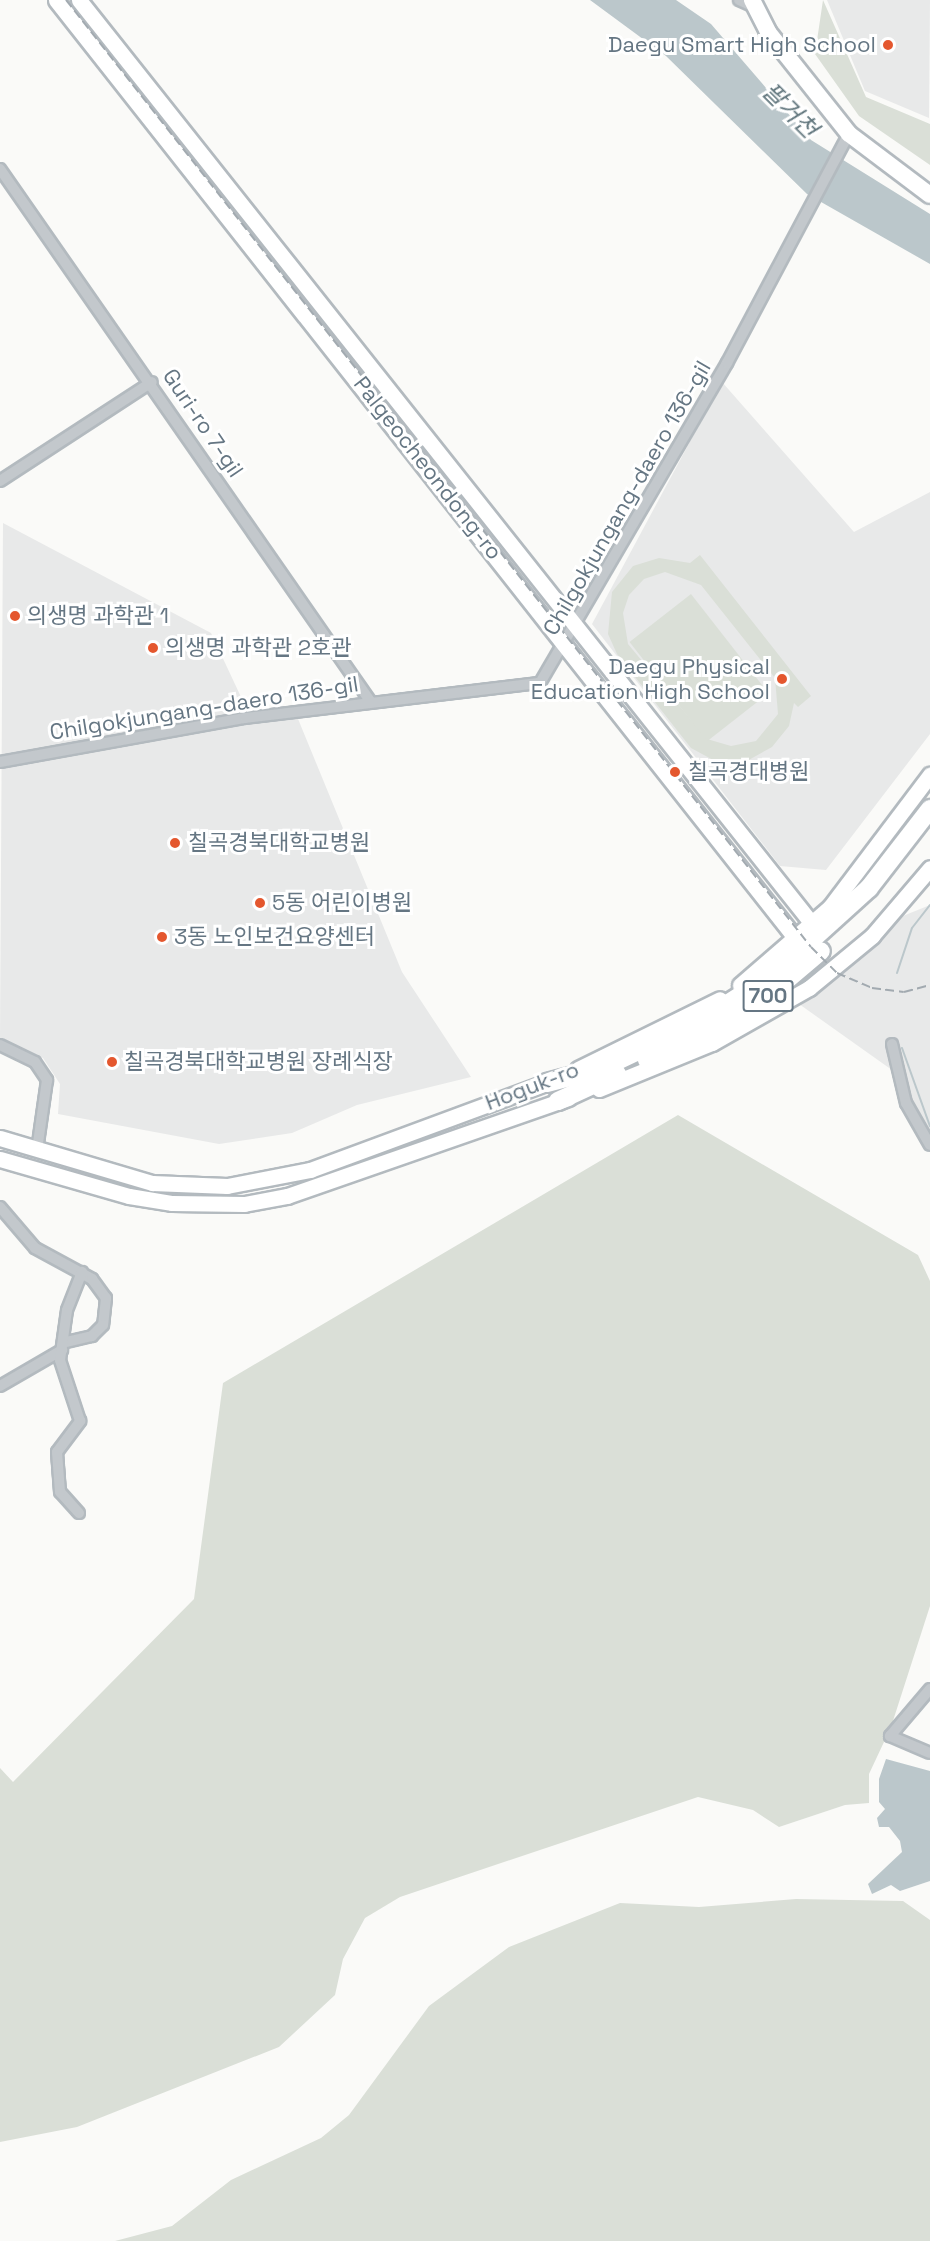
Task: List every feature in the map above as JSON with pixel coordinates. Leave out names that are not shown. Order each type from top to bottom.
[{"type":"highway","name":"700","points":[[547,1083],[600,1070],[699,1022],[774,974],[869,888],[930,809]]},
{"type":"highway","name":"700","points":[[558,1101],[714,1029],[762,1001],[831,941],[930,827]]},
{"type":"main road","points":[[754,3],[768,32],[846,140],[930,195]]},
{"type":"street","name":"Palgeocheondong-ro","points":[[56,0],[567,644],[796,939]]},
{"type":"street","name":"Palgeocheondong-ro","points":[[79,0],[813,925]]},
{"type":"street","points":[[739,0],[754,3]]},
{"type":"street","name":"Chilgokjungang-daero 136-gil","points":[[0,762],[370,701],[540,683],[567,644],[846,140]]},
{"type":"street","name":"Guri-ro 7-gil","points":[[1,169],[152,382],[370,701]]},
{"type":"street","points":[[0,481],[152,382]]},
{"type":"street","name":"Hoguk-ro","points":[[0,1138],[152,1183],[187,1187],[272,1181],[547,1083],[718,1000],[796,939],[813,925],[853,881],[930,775]]},
{"type":"street","name":"Hoguk-ro","points":[[0,1159],[129,1196],[172,1203],[244,1204],[287,1196],[558,1101],[632,1079],[792,999],[872,936],[930,868]]},
{"type":"street","points":[[892,1044],[906,1103],[930,1144]]},
{"type":"street","points":[[0,1046],[35,1062],[47,1080],[37,1150]]},
{"type":"street","points":[[0,1207],[35,1248],[82,1272],[106,1298],[108,1312],[92,1336],[64,1346],[0,1386]]},
{"type":"street","points":[[79,1513],[57,1480],[57,1452],[81,1415],[60,1360],[64,1346],[66,1310],[82,1272]]},
{"type":"street","points":[[930,1689],[890,1736],[930,1753]]},
{"type":"shaded area","points":[[590,0],[676,0],[711,24],[811,140],[930,214],[930,264],[807,194],[666,56]]},
{"type":"shaded area","points":[[823,0],[866,97],[930,124],[930,165],[859,116],[815,54]]},
{"type":"shaded area","name":"Daegu Smart High School","points":[[827,0],[930,0],[929,118],[865,91]]},
{"type":"shaded area","name":"Daegu Physical Education High School","points":[[722,382],[854,532],[930,492],[930,734],[826,870],[780,866],[592,624]]},
{"type":"shaded area","name":"칠곡경북대학교병원","points":[[3,523],[211,633],[249,714],[296,714],[402,972],[471,1077],[357,1105],[292,1133],[219,1144],[58,1114],[60,1084],[43,1058],[0,1038]]},
{"type":"shaded area","points":[[700,555],[811,696],[798,707],[794,703],[789,726],[772,747],[745,762],[715,761],[691,748],[617,654],[608,634],[612,592],[633,566],[659,558],[690,563]],"holes":[[[665,572],[701,585],[775,678],[778,714],[756,741],[731,746],[707,739],[628,644],[623,613],[629,595],[644,579]]]},
{"type":"shaded area","points":[[691,594],[769,693],[707,741],[630,642]]},
{"type":"shaded area","points":[[930,905],[930,1137],[899,1075],[792,999],[898,918]]},
{"type":"shaded area","points":[[678,1115],[918,1255],[930,1281],[930,1606],[891,1727],[869,1774],[869,1803],[845,1805],[779,1827],[753,1810],[698,1797],[400,1897],[365,1918],[343,1959],[335,1995],[279,2047],[77,2127],[0,2142],[0,1768],[13,1782],[194,1599],[223,1383]]},
{"type":"shaded area","points":[[886,1759],[930,1771],[930,1881],[900,1891],[891,1885],[872,1894],[868,1884],[902,1852],[900,1841],[889,1827],[879,1827],[877,1818],[885,1809],[879,1802],[879,1779]]},
{"type":"shaded area","points":[[796,1899],[903,1901],[930,1920],[930,2241],[115,2241],[172,2226],[231,2180],[321,2138],[349,2115],[429,2006],[509,1947],[620,1903],[699,1907]]},
{"type":"waterway","points":[[897,973],[912,928],[930,905]]},
{"type":"waterway","points":[[902,1048],[930,1126]]},
{"type":"railway","points":[[66,0],[811,947],[837,973],[872,988],[904,992],[930,985]]},
{"type":"place","name":"Daegu Smart High School","points":[[888,45]]},
{"type":"place","name":"의생명 과학관 1","points":[[15,616]]},
{"type":"place","name":"의생명 과학관 2호관","points":[[153,648]]},
{"type":"place","name":"Daegu Physical Education High School","points":[[782,679]]},
{"type":"place","name":"칠곡경대병원","points":[[675,772]]},
{"type":"place","name":"칠곡경북대학교병원","points":[[175,843]]},
{"type":"place","name":"5동 어린이병원","points":[[260,903]]},
{"type":"place","name":"3동 노인보건요양센터","points":[[162,937]]},
{"type":"place","name":"칠곡경북대학교병원 장례식장","points":[[112,1062]]},
{"type":"water label","name":"팔거천","points":[[790,110]]}]
